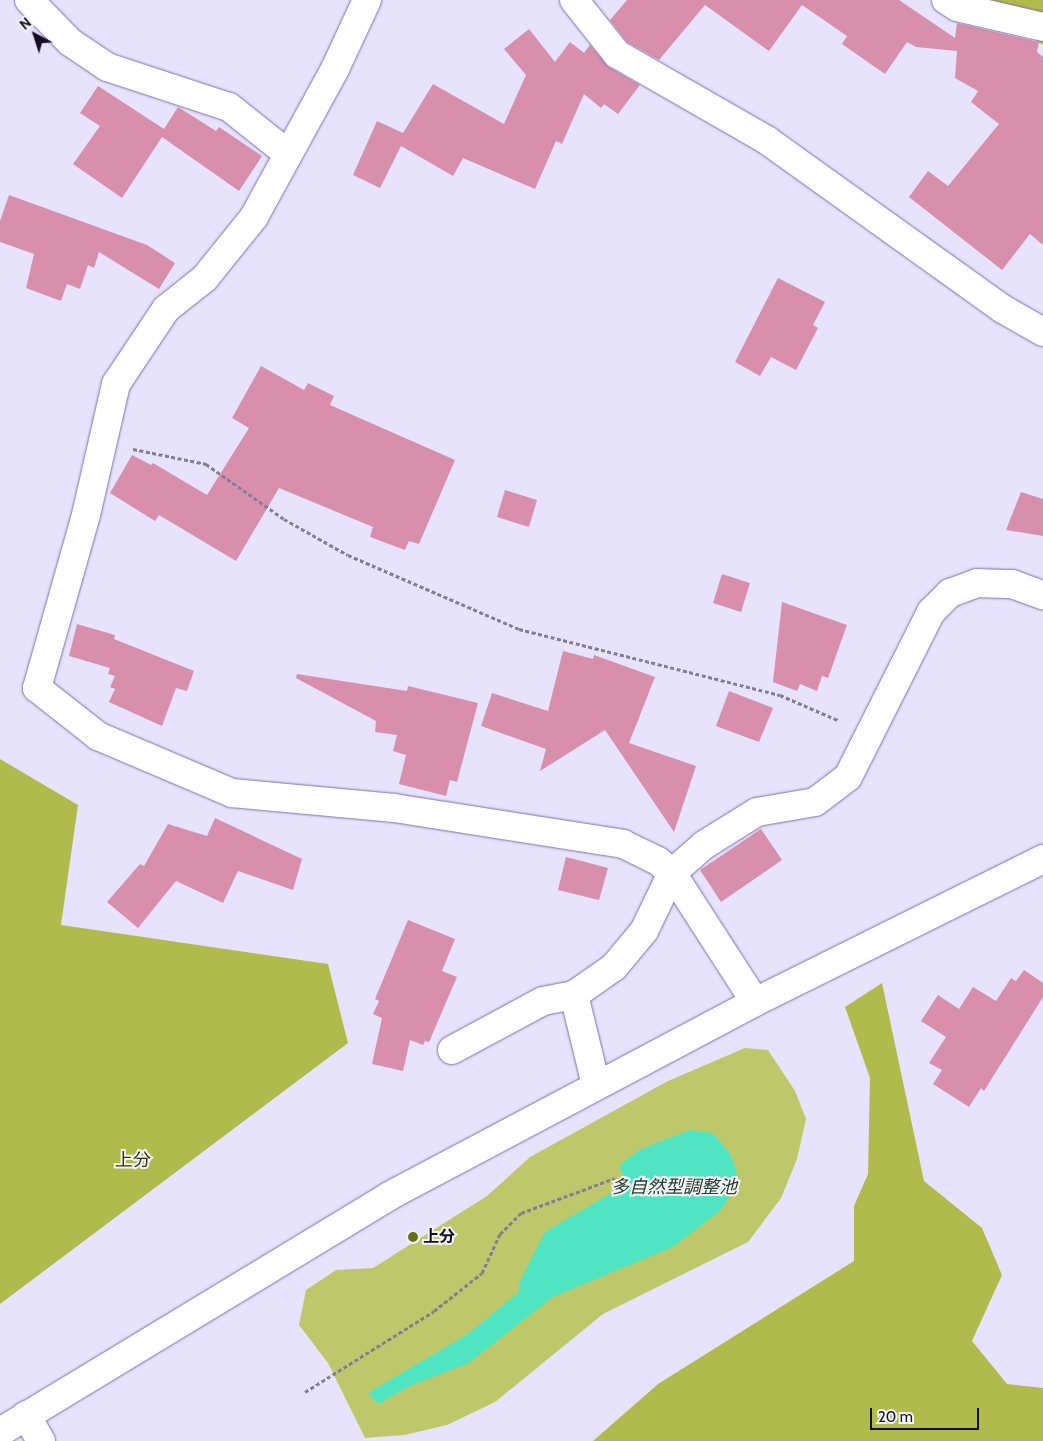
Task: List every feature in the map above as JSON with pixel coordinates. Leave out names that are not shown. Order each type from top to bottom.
[{"type":"street","points":[[29,0],[70,42],[107,67],[229,107],[288,154]]},
{"type":"street","points":[[367,0],[335,69],[254,217],[205,278],[166,308],[116,384],[103,442],[37,688],[98,736],[232,792],[394,808],[623,844],[658,861],[672,873],[755,1002]]},
{"type":"street","points":[[574,0],[617,54],[768,141],[1003,309],[1043,332]]},
{"type":"street","points":[[946,0],[956,7],[1043,27]]},
{"type":"street","points":[[452,1050],[543,1001],[574,995],[614,967],[644,931],[672,873],[704,845],[757,812],[816,802],[848,777],[871,735],[931,612],[950,593],[977,583],[1012,584],[1043,595]]},
{"type":"street","points":[[0,1432],[389,1196],[596,1084],[755,1002],[1043,859]]},
{"type":"street","points":[[574,995],[596,1084]]},
{"type":"street","points":[[26,1415],[41,1441]]},
{"type":"path","points":[[103,442],[206,464],[284,519],[348,555],[520,629],[780,695],[871,735]]},
{"type":"path","points":[[305,1392],[434,1311],[482,1273],[500,1234],[521,1213],[615,1178]]},
{"type":"shaded area","points":[[976,0],[1043,0],[1043,45]]},
{"type":"shaded area","points":[[0,759],[78,805],[61,925],[328,964],[348,1043],[0,1304]]},
{"type":"shaded area","points":[[882,983],[924,1181],[982,1228],[1002,1275],[972,1341],[1007,1384],[1043,1388],[1043,1441],[593,1441],[658,1384],[854,1261],[854,1206],[868,1174],[870,1078],[845,1007]]},
{"type":"shaded area","points":[[745,1048],[768,1050],[795,1091],[806,1119],[797,1159],[781,1198],[748,1242],[603,1314],[495,1402],[447,1425],[404,1435],[365,1438],[328,1363],[299,1325],[306,1290],[336,1270],[373,1268],[487,1196],[530,1157],[668,1081]]},
{"type":"water","name":"多自然型調整池","points":[[690,1130],[713,1133],[730,1154],[737,1172],[734,1190],[720,1211],[673,1247],[553,1297],[469,1363],[410,1386],[378,1404],[368,1393],[468,1334],[519,1292],[520,1281],[545,1232],[627,1184],[619,1166],[639,1150]]},
{"type":"building","points":[[627,0],[899,0],[955,38],[957,23],[1039,42],[1037,52],[1043,57],[1043,245],[1030,234],[1002,270],[909,197],[928,171],[948,186],[999,124],[971,102],[978,91],[955,78],[957,51],[916,47],[907,42],[885,74],[842,44],[847,36],[802,5],[769,51],[705,5],[659,60],[627,42],[610,20]]},
{"type":"building","points":[[529,29],[555,62],[570,42],[584,53],[590,45],[609,67],[640,85],[618,114],[604,104],[601,108],[584,94],[562,144],[556,141],[535,189],[463,158],[453,176],[401,146],[380,188],[353,175],[377,121],[403,133],[433,84],[504,124],[526,75],[504,49]]},
{"type":"building","points":[[98,86],[164,129],[178,107],[216,131],[219,127],[262,156],[239,191],[162,137],[122,198],[73,164],[100,126],[80,113]]},
{"type":"building","points":[[9,195],[147,245],[175,263],[159,289],[99,252],[94,268],[88,265],[80,289],[67,284],[61,301],[26,288],[34,254],[0,242],[0,221]]},
{"type":"building","points":[[778,278],[825,302],[813,325],[818,328],[796,370],[771,357],[760,376],[735,362]]},
{"type":"building","points":[[261,366],[304,390],[308,383],[334,396],[330,405],[455,460],[419,544],[409,541],[405,550],[370,537],[373,527],[279,488],[236,561],[159,515],[155,521],[110,493],[132,455],[151,465],[153,463],[207,495],[249,428],[232,418]]},
{"type":"building","points":[[505,490],[537,500],[529,527],[497,517]]},
{"type":"building","points":[[1021,492],[1043,499],[1043,536],[1006,530]]},
{"type":"building","points":[[722,574],[750,583],[741,612],[713,603]]},
{"type":"building","points":[[782,602],[847,625],[828,678],[822,676],[817,691],[800,684],[797,691],[773,682]]},
{"type":"building","points":[[77,624],[115,635],[114,639],[194,671],[187,691],[176,688],[162,726],[109,702],[115,689],[110,687],[115,676],[108,674],[110,668],[69,656]]},
{"type":"building","points":[[563,651],[593,659],[594,655],[655,677],[629,743],[696,766],[674,832],[605,730],[540,771],[546,749],[481,726],[492,693],[548,711]]},
{"type":"building","points":[[297,674],[407,691],[408,686],[478,703],[457,782],[450,780],[446,796],[399,784],[406,755],[393,751],[397,735],[375,732],[376,721],[296,678]]},
{"type":"building","points":[[729,691],[773,708],[759,742],[716,726]]},
{"type":"building","points":[[215,818],[302,859],[293,890],[238,871],[223,903],[176,881],[138,928],[107,902],[140,864],[144,866],[168,824],[207,836]]},
{"type":"building","points":[[761,829],[782,860],[721,902],[700,870]]},
{"type":"building","points":[[566,857],[608,868],[599,900],[558,890]]},
{"type":"building","points":[[408,920],[455,939],[442,971],[457,977],[429,1042],[425,1041],[423,1045],[410,1040],[403,1071],[372,1064],[382,1018],[373,1014],[379,1001],[375,999]]},
{"type":"building","points":[[1024,970],[1043,983],[1043,997],[984,1091],[981,1088],[969,1107],[933,1084],[942,1070],[929,1063],[946,1037],[921,1021],[938,995],[959,1009],[973,987],[996,1001],[1011,978],[1016,981]]},
{"type":"place","name":"上分","points":[[413,1237]]},
{"type":"district","name":"上分","points":[[133,1160]]}]
